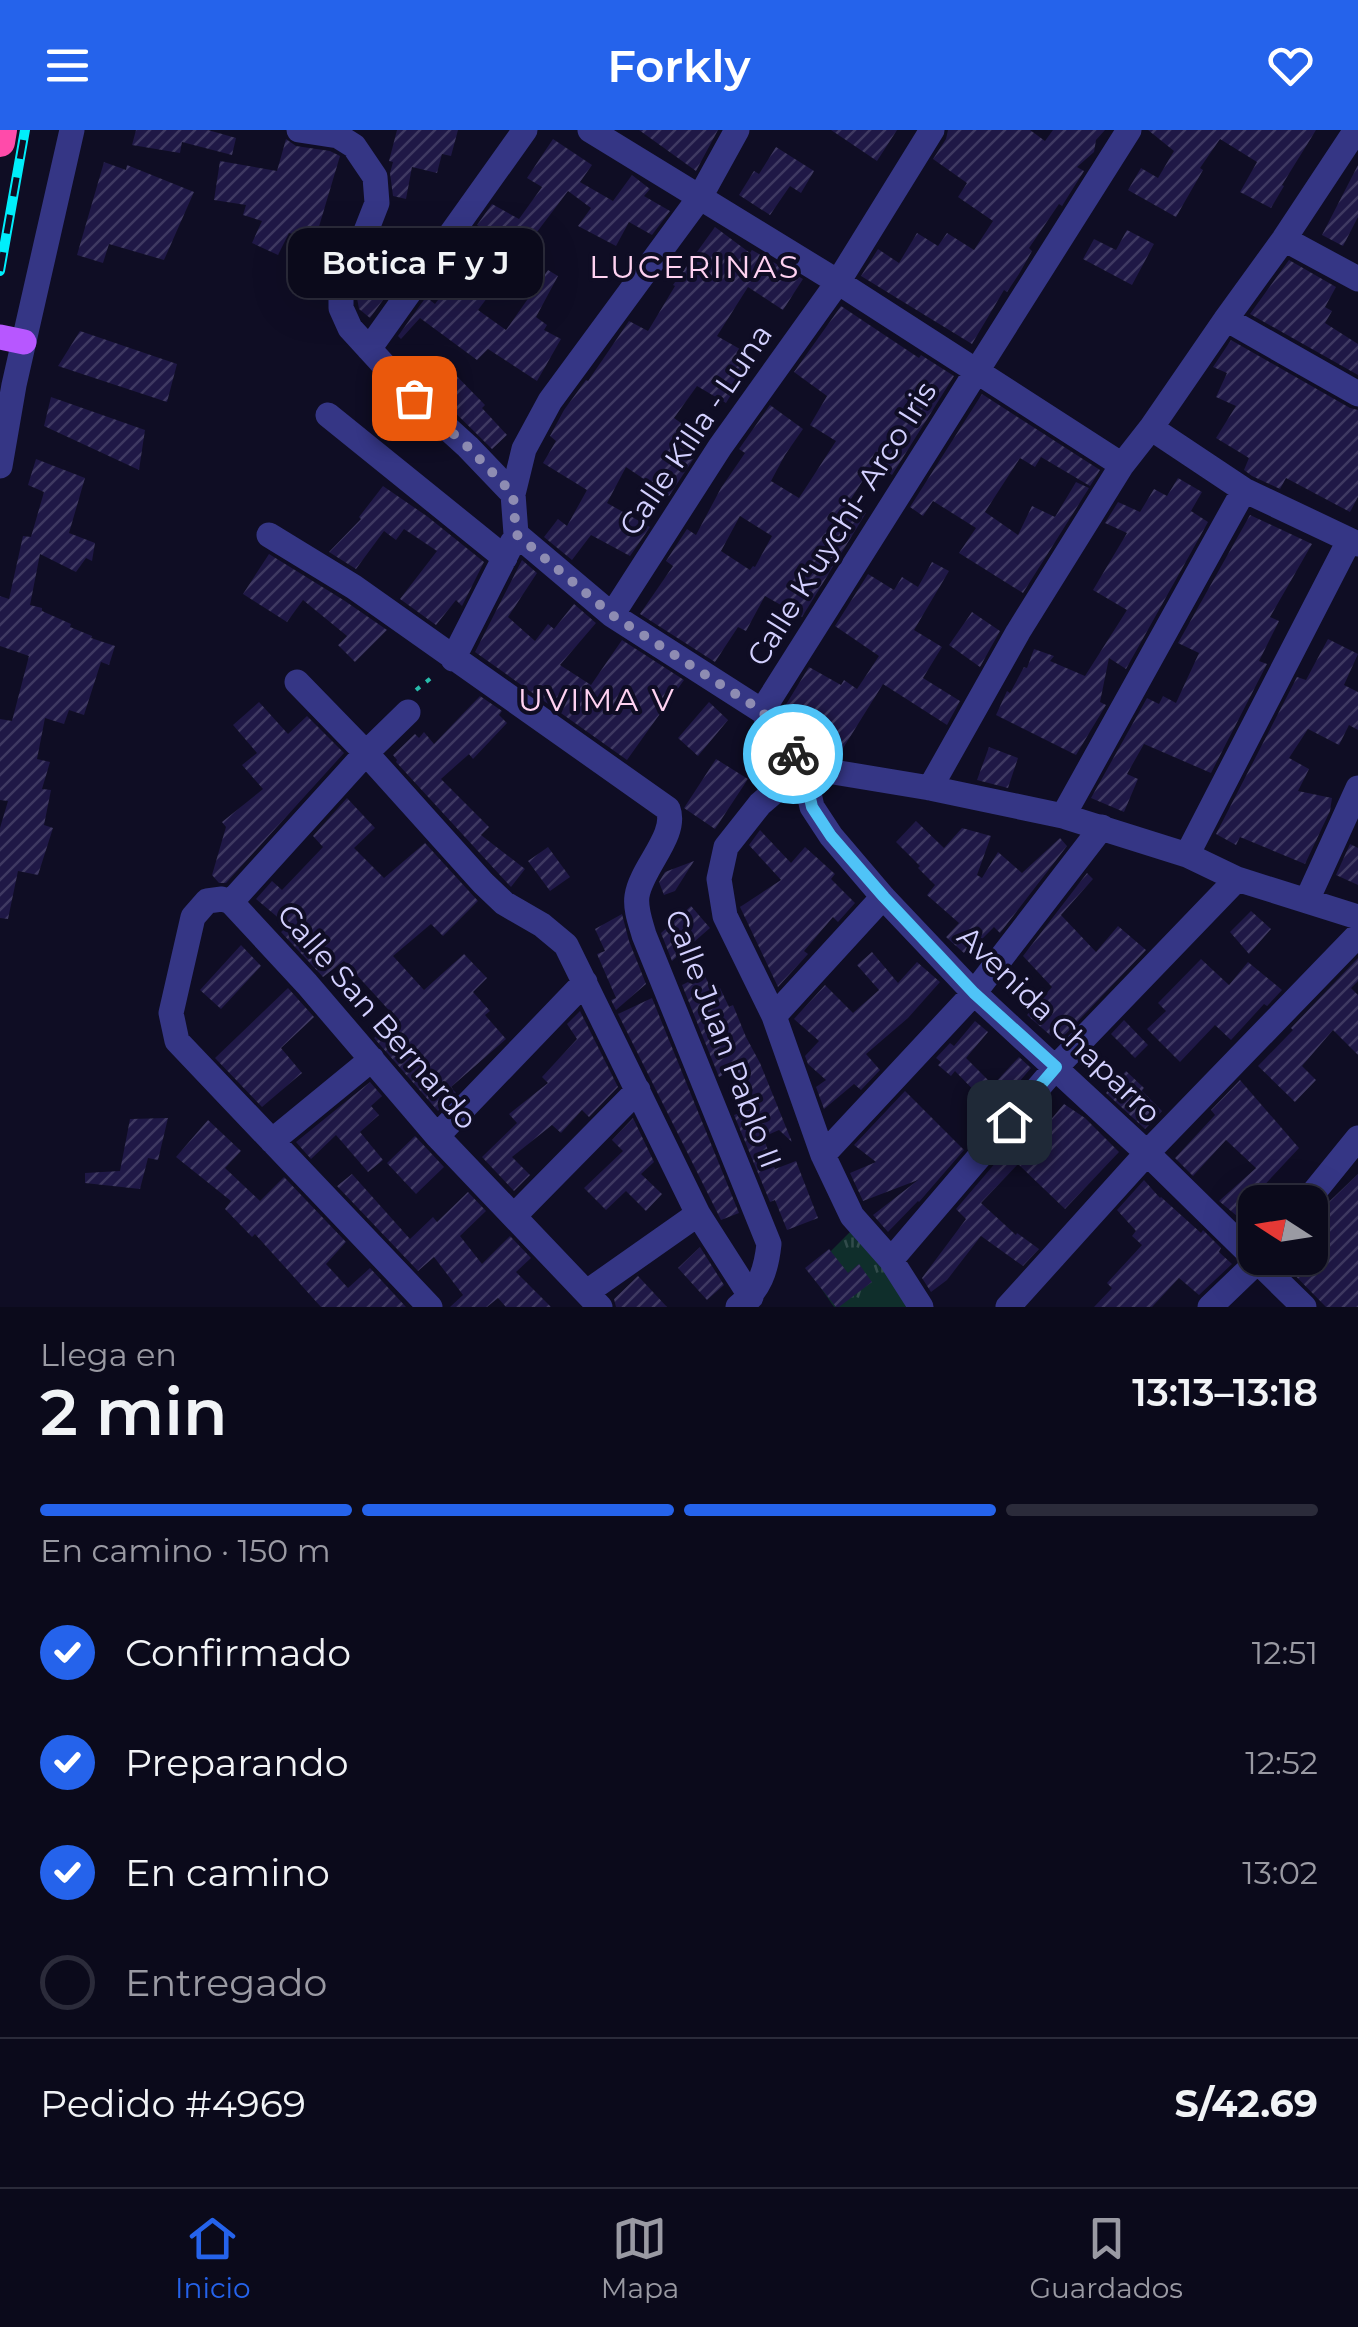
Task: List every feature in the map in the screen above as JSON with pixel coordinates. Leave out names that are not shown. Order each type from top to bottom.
[{"type":"highway","points":[[0,142],[2,130]]},
{"type":"street","points":[[0,466],[14,385],[12,339],[72,130]]},
{"type":"street","points":[[299,130],[338,136],[354,146],[376,177],[377,203],[341,295],[341,308],[350,328],[414,398],[513,494]]},
{"type":"street","points":[[369,349],[524,130]]},
{"type":"street","points":[[590,130],[838,282],[1122,466]]},
{"type":"street","points":[[453,659],[516,534],[513,494],[524,449],[550,401],[700,197],[737,130]]},
{"type":"street","name":"Calle Killa - Luna","points":[[612,615],[720,447],[838,282],[932,130]]},
{"type":"street","name":"Calle K'uychi- Arco Iris","points":[[762,711],[1129,130]]},
{"type":"street","points":[[930,788],[1018,632],[1122,466],[1284,239],[1356,130]]},
{"type":"street","points":[[1284,239],[1358,279]]},
{"type":"street","points":[[1226,319],[1358,394]]},
{"type":"street","points":[[328,415],[505,558]]},
{"type":"street","points":[[1151,428],[1244,490],[1354,542],[1187,855]]},
{"type":"street","points":[[1063,816],[1244,490]]},
{"type":"street","points":[[516,534],[612,615],[762,711]]},
{"type":"street","name":"Calle Juan Pablo II","points":[[268,535],[354,588],[668,809],[670,827],[637,896],[639,916],[769,1244],[767,1266],[759,1285],[744,1302]]},
{"type":"street","points":[[297,682],[504,904],[566,945],[744,1302]]},
{"type":"street","name":"Avenida Chaparro","points":[[762,711],[803,767],[812,807],[831,836],[884,897],[974,993],[1238,1239]]},
{"type":"street","points":[[231,902],[408,712]]},
{"type":"street","points":[[921,1307],[891,1260],[852,1216],[824,1155],[774,1016],[725,916],[719,879],[726,847],[760,804],[803,767],[930,788],[1102,827],[1187,855],[1237,879],[1358,917]]},
{"type":"street","points":[[1307,900],[1358,788]]},
{"type":"street","points":[[824,1155],[974,993],[1102,827]]},
{"type":"street","points":[[891,1260],[1056,1067],[1237,879]]},
{"type":"street","points":[[774,1016],[884,897]]},
{"type":"street","name":"Calle San Bernardo","points":[[272,1141],[178,1041],[171,1013],[193,918],[207,901],[222,898],[231,902],[437,1136],[593,1299]]},
{"type":"street","points":[[1008,1307],[1147,1154],[1358,935]]},
{"type":"street","points":[[437,1136],[586,982]]},
{"type":"street","points":[[372,1059],[272,1141],[430,1307]]},
{"type":"street","points":[[514,1216],[638,1090]]},
{"type":"street","points":[[1320,1185],[1358,1138]]},
{"type":"street","points":[[593,1299],[698,1214]]},
{"type":"street","points":[[1210,1307],[1244,1275]]},
{"type":"street","name":"Avenida Chaparro","points":[[1274,1275],[1304,1307]]},
{"type":"path","points":[[408,712],[414,692],[453,659]]},
{"type":"green space","points":[[855,1227],[922,1307],[834,1307],[810,1272]]},
{"type":"building","points":[[136,130],[208,130],[236,138],[232,155],[182,142],[180,153],[132,145]]},
{"type":"building","points":[[397,130],[458,130],[451,156],[442,154],[437,173],[412,167],[406,199],[393,196],[390,173]]},
{"type":"building","points":[[639,130],[718,130],[696,171]]},
{"type":"building","points":[[831,130],[897,130],[877,161]]},
{"type":"building","points":[[948,130],[1030,130],[1045,141],[1053,130],[1105,130],[1096,140],[1094,152],[1077,167],[1084,171],[1029,248],[1032,251],[1019,274],[1007,292],[1004,290],[972,344],[861,276],[878,249],[899,263],[917,233],[938,246],[947,233],[974,250],[993,221],[958,197],[967,183],[933,159]]},
{"type":"building","points":[[1148,130],[1316,130],[1271,208],[1240,192],[1257,162],[1220,139],[1200,168],[1203,170],[1176,217],[1128,190],[1141,168],[1158,178],[1174,151]]},
{"type":"building","points":[[286,139],[296,146],[340,156],[315,240],[289,233],[278,255],[252,243],[262,221],[243,215],[246,205],[214,200],[220,161],[277,171]]},
{"type":"building","points":[[553,139],[592,165],[580,182],[613,201],[632,175],[650,189],[644,196],[670,211],[652,235],[629,222],[616,246],[578,226],[591,208],[568,191],[478,310],[506,330],[548,270],[558,276],[536,317],[547,325],[544,330],[561,339],[537,381],[488,349],[477,360],[420,318],[401,339],[398,336],[426,297],[435,304],[462,268],[477,279],[502,240],[477,225],[492,204],[519,219],[542,187],[527,178]]},
{"type":"building","points":[[776,147],[814,171],[801,193],[790,186],[770,215],[739,195],[754,171],[759,174]]},
{"type":"building","points":[[104,162],[126,170],[127,165],[194,192],[164,260],[109,244],[103,263],[77,255]]},
{"type":"building","points":[[1358,165],[1358,217],[1343,246],[1322,235]]},
{"type":"building","points":[[715,227],[750,253],[752,250],[803,279],[783,310],[748,287],[717,336],[754,357],[726,403],[697,386],[674,418],[688,428],[676,445],[694,458],[669,496],[626,467],[607,503],[650,527],[630,556],[591,535],[572,560],[544,537],[558,519],[567,526],[587,490],[543,463],[556,441],[550,436],[564,410],[629,321],[648,331],[673,285]]},
{"type":"building","points":[[1127,230],[1154,244],[1132,285],[1083,259],[1094,239],[1116,250]]},
{"type":"building","points":[[399,233],[420,249],[370,318],[359,309],[357,298],[370,265],[373,268]]},
{"type":"building","points":[[1289,260],[1336,287],[1325,307],[1332,311],[1325,323],[1358,344],[1358,375],[1250,314]]},
{"type":"building","points":[[841,306],[919,358],[921,355],[954,376],[892,475],[874,463],[849,502],[866,513],[802,617],[765,596],[746,631],[738,627],[715,662],[640,614],[673,566],[666,561],[687,529],[696,535],[745,453],[739,449],[770,405],[803,429],[771,481],[799,498],[836,441],[810,425],[827,396],[794,372]],"holes":[[[740,516],[772,536],[750,570],[721,551]]]},
{"type":"building","points":[[80,331],[177,364],[167,402],[58,366]]},
{"type":"building","points":[[1231,340],[1358,410],[1358,497],[1350,512],[1286,478],[1280,489],[1252,476],[1244,470],[1249,458],[1216,438],[1236,406],[1216,397],[1227,373],[1213,367]]},
{"type":"building","points":[[441,360],[485,405],[482,408],[507,435],[492,449],[422,380]]},
{"type":"building","points":[[982,394],[1100,470],[1090,486],[1041,457],[1035,467],[1020,458],[985,512],[1018,535],[1032,506],[1055,517],[1076,482],[1089,488],[1023,593],[959,553],[976,528],[933,501],[923,516],[910,507]]},
{"type":"building","points":[[51,397],[145,430],[139,470],[44,426]]},
{"type":"building","points":[[36,459],[85,478],[69,533],[95,543],[92,561],[86,558],[76,572],[40,554],[30,605],[42,608],[91,638],[115,646],[109,665],[101,662],[84,715],[69,710],[64,724],[45,718],[37,759],[50,762],[42,789],[51,790],[44,825],[53,828],[38,875],[18,871],[8,919],[0,918],[0,828],[8,801],[0,800],[0,719],[12,721],[29,656],[0,646],[0,596],[9,599],[23,536],[31,537],[44,492],[28,485]]},
{"type":"building","points":[[1178,478],[1202,492],[1191,511],[1208,522],[1126,669],[1109,658],[1100,702],[1106,705],[1076,755],[996,715],[1007,691],[1010,693],[1024,667],[1027,668],[1034,649],[1054,656],[1050,661],[1085,676],[1127,610],[1093,590],[1127,533],[1105,523],[1118,502],[1140,512],[1154,489],[1167,496]]},
{"type":"building","points":[[383,486],[484,562],[462,606],[456,600],[436,625],[400,599],[437,551],[404,529],[396,540],[384,531],[356,569],[329,552],[361,519]]},
{"type":"building","points":[[1250,515],[1312,544],[1270,617],[1279,621],[1259,661],[1267,664],[1211,773],[1144,744],[1127,774],[1138,779],[1124,812],[1091,798],[1147,698],[1159,704],[1163,696],[1176,703],[1199,653],[1178,643]]},
{"type":"building","points":[[269,554],[387,630],[355,662],[338,645],[347,636],[303,600],[287,622],[243,594]]},
{"type":"building","points":[[522,560],[537,573],[508,617],[535,641],[548,624],[554,629],[574,604],[596,623],[560,665],[591,685],[622,640],[684,680],[627,760],[475,652]]},
{"type":"building","points":[[932,562],[949,571],[914,630],[942,647],[923,678],[960,701],[947,725],[883,684],[840,753],[790,721],[782,711],[809,667],[841,685],[844,680],[857,689],[879,656],[835,626],[868,574],[894,590],[902,577],[918,587]]},
{"type":"building","points":[[972,612],[1000,631],[980,667],[949,645]]},
{"type":"building","points":[[1328,639],[1358,654],[1344,685],[1358,692],[1358,730],[1349,725],[1339,745],[1308,729],[1289,758],[1309,769],[1298,791],[1332,798],[1330,811],[1305,864],[1240,837],[1236,845],[1216,834],[1297,677],[1306,680]]},
{"type":"building","points":[[480,696],[502,711],[499,715],[507,723],[473,759],[469,754],[441,779],[489,827],[481,835],[525,869],[511,887],[393,755],[415,734],[419,738],[424,732],[434,744]]},
{"type":"building","points":[[259,702],[288,734],[307,716],[344,753],[226,883],[219,883],[212,875],[226,827],[222,822],[263,789],[242,765],[257,753],[233,725]]},
{"type":"building","points":[[709,702],[728,720],[698,756],[678,738]]},
{"type":"building","points":[[989,747],[1018,758],[1008,788],[977,780]]},
{"type":"building","points":[[716,759],[748,779],[715,829],[684,808]]},
{"type":"building","points":[[347,798],[375,828],[354,848],[384,878],[425,843],[478,901],[443,936],[431,924],[393,956],[424,990],[464,954],[487,978],[473,992],[490,1011],[485,1015],[506,1039],[451,1087],[456,1093],[438,1111],[374,1038],[396,1018],[344,961],[323,977],[281,932],[288,926],[256,899],[272,881],[282,890],[323,847],[313,836]]},
{"type":"building","points":[[916,821],[944,848],[962,828],[991,836],[977,875],[982,878],[998,852],[1022,873],[1060,838],[1067,846],[1000,933],[994,927],[964,953],[946,937],[959,923],[927,895],[935,885],[896,842]]},
{"type":"building","points":[[760,830],[791,863],[805,847],[835,874],[831,879],[855,903],[838,922],[833,917],[804,951],[808,954],[778,987],[740,907],[781,880],[749,845]]},
{"type":"building","points":[[1350,844],[1358,848],[1358,885],[1336,875]]},
{"type":"building","points":[[548,847],[570,877],[550,891],[528,861]]},
{"type":"building","points":[[694,861],[675,891],[664,895],[659,882],[665,872]]},
{"type":"building","points":[[1087,873],[1093,879],[1061,915],[1096,952],[1118,926],[1146,950],[1058,1042],[1027,1015],[1052,987],[1023,956]]},
{"type":"building","points":[[691,906],[710,928],[672,961],[661,933]]},
{"type":"building","points":[[1251,911],[1271,929],[1249,954],[1230,932]]},
{"type":"building","points":[[622,914],[646,984],[616,1010],[611,1000],[616,998],[597,954],[605,951],[595,929]]},
{"type":"building","points":[[241,945],[261,966],[221,1009],[200,990]]},
{"type":"building","points":[[872,952],[898,983],[917,962],[940,982],[908,1018],[866,1054],[880,1070],[861,1090],[854,1084],[824,1109],[816,1087],[826,1080],[808,1064],[805,1056],[819,1041],[794,1019],[825,985],[853,1013],[879,990],[857,965]]},
{"type":"building","points":[[1358,958],[1358,981],[1351,988],[1358,995],[1358,1055],[1333,1030],[1302,1066],[1316,1080],[1295,1102],[1258,1066]]},
{"type":"building","points":[[1201,959],[1229,985],[1248,962],[1282,990],[1231,1040],[1215,1025],[1180,1062],[1147,1029],[1166,1011],[1158,1003]]},
{"type":"building","points":[[704,974],[712,991],[720,988],[729,1007],[733,1005],[792,1142],[779,1130],[763,1137],[775,1169],[796,1161],[818,1218],[787,1230],[775,1200],[770,1202],[734,1115],[751,1109],[732,1071],[719,1077],[682,985]]},
{"type":"building","points":[[288,988],[314,1017],[281,1048],[302,1073],[262,1107],[215,1058]]},
{"type":"building","points":[[652,998],[739,1213],[721,1220],[618,1014]]},
{"type":"building","points":[[580,1011],[618,1087],[589,1117],[582,1110],[561,1133],[552,1125],[512,1157],[530,1175],[514,1191],[482,1157],[517,1123],[509,1114],[548,1083],[542,1077],[577,1039],[567,1024]]},
{"type":"building","points":[[1124,1020],[1148,1045],[1135,1058],[1111,1034]]},
{"type":"building","points":[[975,1021],[988,1032],[966,1058],[993,1085],[1019,1057],[1031,1068],[994,1111],[955,1071],[951,1076],[938,1065],[941,1062],[936,1058],[950,1043],[954,1046]]},
{"type":"building","points":[[1126,1071],[1162,1111],[1145,1129],[1106,1093]]},
{"type":"building","points":[[1240,1080],[1299,1148],[1264,1185],[1238,1185],[1238,1217],[1219,1201],[1256,1168],[1226,1140],[1193,1176],[1175,1158],[1215,1115],[1211,1110]]},
{"type":"building","points":[[370,1082],[382,1096],[371,1106],[379,1115],[360,1132],[383,1160],[368,1172],[336,1135],[311,1159],[296,1142]]},
{"type":"building","points":[[905,1091],[964,1150],[888,1232],[873,1215],[918,1180],[863,1201],[850,1173],[876,1162],[854,1145]]},
{"type":"building","points":[[1064,1104],[1085,1118],[1119,1152],[1065,1209],[1018,1164],[981,1203],[1016,1235],[1039,1249],[1023,1266],[981,1236],[947,1280],[931,1292],[922,1278],[966,1219],[956,1209],[1007,1150],[1010,1153],[1026,1138],[1031,1143]]},
{"type":"building","points":[[168,1118],[158,1160],[148,1158],[140,1189],[85,1183],[85,1173],[120,1171],[130,1119]]},
{"type":"building","points":[[633,1118],[654,1162],[641,1174],[662,1194],[646,1211],[626,1191],[606,1210],[584,1188],[623,1151],[612,1140]]},
{"type":"building","points":[[208,1120],[241,1151],[225,1168],[260,1201],[284,1177],[346,1242],[326,1264],[348,1288],[370,1268],[406,1307],[321,1307],[255,1234],[252,1237],[225,1209],[231,1201],[176,1157]]},
{"type":"building","points":[[415,1136],[444,1167],[416,1194],[387,1163]]},
{"type":"building","points":[[352,1174],[410,1239],[433,1217],[437,1222],[468,1192],[486,1211],[460,1236],[482,1264],[510,1236],[531,1258],[516,1272],[551,1307],[506,1307],[498,1298],[487,1307],[450,1307],[463,1295],[434,1257],[418,1271],[337,1186]]},
{"type":"building","points":[[1358,1174],[1358,1307],[1326,1307],[1295,1275],[1328,1275],[1328,1203]]},
{"type":"building","points":[[1144,1180],[1201,1233],[1203,1230],[1232,1264],[1199,1295],[1179,1278],[1152,1307],[1094,1307],[1112,1288],[1107,1283],[1142,1245],[1132,1236],[1136,1231],[1117,1210]]},
{"type":"building","points":[[700,1247],[724,1285],[707,1300],[678,1268]]},
{"type":"building","points":[[829,1249],[848,1273],[859,1264],[872,1282],[839,1307],[805,1268]]},
{"type":"building","points":[[638,1276],[667,1307],[616,1307],[614,1299]]},
{"type":"railway","points":[[0,271],[25,130]]},
{"type":"way so far","points":[[414,398],[513,494],[516,534],[612,615],[762,711],[793,754]]},
{"type":"place","name":"Botica F y J","points":[[414,398]]},
{"type":"district","name":"LUCERINAS","points":[[695,267]]},
{"type":"district","name":"UVIMA V","points":[[597,700]]},
{"type":"route","points":[[793,754],[803,767],[812,807],[831,836],[974,993],[1056,1067],[1009,1122]]}]
